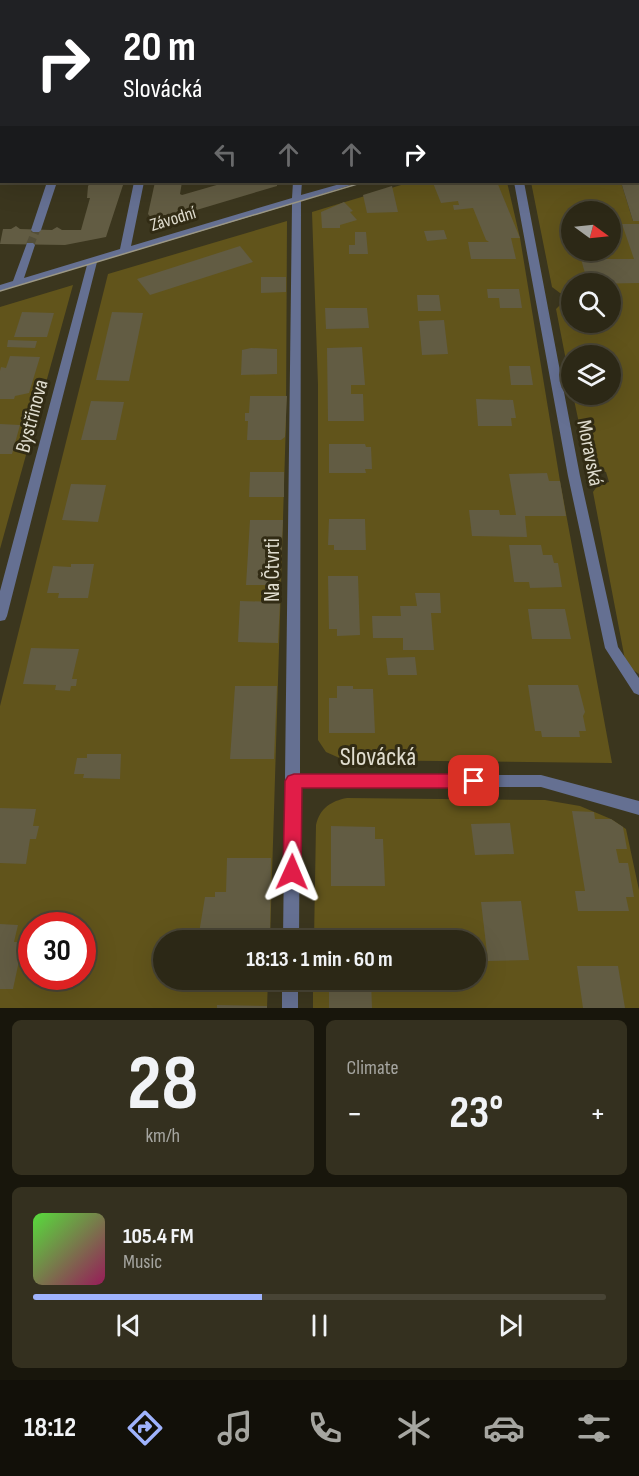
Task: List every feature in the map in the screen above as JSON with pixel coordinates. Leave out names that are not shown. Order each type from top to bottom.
[{"type":"street","points":[[36,230],[52,183]]},
{"type":"street","points":[[125,250],[140,183]]},
{"type":"street","name":"Na Čtvrti","points":[[291,930],[297,183]]},
{"type":"street","name":"Závodní","points":[[0,288],[352,183]]},
{"type":"street","name":"Moravská","points":[[519,183],[574,476],[612,648],[639,689]]},
{"type":"street","points":[[17,283],[30,245]]},
{"type":"street","name":"Bystřinova","points":[[0,616],[93,260]]},
{"type":"street","name":"Slovácká","points":[[294,781],[542,781],[639,808]]},
{"type":"street","points":[[290,990],[290,1008]]},
{"type":"shaded area","points":[[408,183],[507,183],[520,238],[560,481],[612,763],[344,760],[326,752],[318,740],[318,385],[312,212]]},
{"type":"shaded area","points":[[531,183],[621,183],[633,221],[639,221],[639,674],[626,665],[593,492],[598,485],[609,482],[606,472],[595,469],[587,461],[575,405],[621,405],[621,345],[563,345],[556,309],[561,304],[561,333],[621,333],[621,273],[561,273],[561,293],[552,287]]},
{"type":"shaded area","points":[[287,221],[286,421],[270,930],[153,930],[153,990],[268,990],[267,1008],[0,1008],[0,706],[108,274]]},
{"type":"shaded area","points":[[73,285],[0,549],[0,307]]},
{"type":"shaded area","points":[[347,798],[545,800],[580,806],[611,819],[626,829],[639,890],[639,1008],[313,1008],[313,990],[486,990],[486,930],[314,930],[316,825],[323,810],[336,801]]},
{"type":"building","points":[[90,183],[124,183],[106,237],[65,245],[0,244],[3,229],[16,226],[20,229],[52,230],[57,227],[62,230],[81,230],[90,198],[87,198]]},
{"type":"building","points":[[155,183],[182,183],[180,194],[182,195],[224,183],[277,183],[277,186],[163,220],[153,220],[148,214]]},
{"type":"building","points":[[433,183],[497,183],[520,238],[511,238],[516,259],[471,259],[468,242],[489,242],[486,240],[473,208],[454,210],[453,205],[459,205],[458,201],[441,203]]},
{"type":"building","points":[[621,183],[639,183],[639,221],[633,221]]},
{"type":"building","points":[[392,186],[398,212],[367,213],[363,195]]},
{"type":"building","points":[[344,202],[353,211],[350,212],[357,220],[340,225],[340,228],[322,228],[321,212]]},
{"type":"building","points":[[622,224],[639,224],[639,283],[621,283],[621,273],[585,273],[582,261],[621,261],[621,259],[634,259]]},
{"type":"building","points":[[444,230],[447,239],[427,241],[424,231]]},
{"type":"building","points":[[355,232],[366,232],[368,254],[349,254],[349,245],[355,245]]},
{"type":"building","points":[[240,246],[253,262],[150,295],[137,279]]},
{"type":"building","points":[[261,277],[286,277],[286,292],[261,293]]},
{"type":"building","points":[[487,289],[519,289],[522,308],[500,308],[499,298],[488,298]]},
{"type":"building","points":[[417,295],[439,295],[441,311],[418,311]]},
{"type":"building","points":[[325,308],[367,308],[369,328],[326,329]]},
{"type":"building","points":[[22,312],[54,313],[47,337],[14,337]]},
{"type":"building","points":[[112,312],[143,313],[129,381],[96,380]]},
{"type":"building","points":[[444,320],[448,354],[422,355],[419,321]]},
{"type":"building","points":[[8,340],[37,341],[35,348],[7,347]]},
{"type":"building","points":[[362,347],[365,385],[351,385],[351,394],[363,394],[364,421],[328,421],[327,348]]},
{"type":"building","points":[[277,349],[277,374],[241,375],[242,350]]},
{"type":"building","points":[[10,356],[40,357],[29,393],[15,396],[14,399],[0,399],[0,371],[1,367],[6,368]]},
{"type":"building","points":[[509,366],[530,366],[533,385],[511,385]]},
{"type":"building","points":[[250,396],[287,396],[285,437],[281,440],[247,440],[248,421],[245,421],[245,413],[249,413]]},
{"type":"building","points":[[476,399],[513,400],[516,418],[511,418],[512,426],[478,426]]},
{"type":"building","points":[[91,401],[124,402],[116,440],[81,440]]},
{"type":"building","points":[[0,424],[20,425],[12,454],[0,454]]},
{"type":"building","points":[[329,444],[365,444],[366,447],[371,447],[372,469],[365,469],[366,473],[329,473]]},
{"type":"building","points":[[250,472],[284,472],[284,497],[249,497]]},
{"type":"building","points":[[547,473],[549,481],[560,481],[566,516],[525,516],[527,537],[472,536],[469,510],[499,510],[500,515],[516,515],[509,474]]},
{"type":"building","points":[[71,484],[106,485],[98,522],[62,520]]},
{"type":"building","points":[[329,519],[365,519],[366,550],[334,550],[334,545],[328,545]]},
{"type":"building","points":[[250,520],[283,520],[280,585],[246,585]]},
{"type":"building","points":[[509,545],[541,545],[543,555],[552,555],[554,563],[558,563],[562,587],[530,588],[529,582],[514,582]]},
{"type":"building","points":[[71,564],[94,564],[88,598],[58,598],[59,593],[47,593],[53,566],[71,567]]},
{"type":"building","points":[[328,576],[358,576],[360,635],[337,636],[337,629],[329,629]]},
{"type":"building","points":[[415,593],[440,593],[441,613],[431,613],[434,650],[403,650],[403,638],[373,638],[372,616],[401,616],[400,606],[417,606]]},
{"type":"building","points":[[240,601],[280,602],[278,643],[238,642]]},
{"type":"building","points":[[528,609],[565,609],[571,639],[532,639]]},
{"type":"building","points":[[31,648],[79,649],[72,679],[77,679],[76,686],[71,686],[70,691],[55,690],[56,685],[23,684]]},
{"type":"building","points":[[415,657],[417,675],[388,675],[386,658]]},
{"type":"building","points":[[528,685],[578,685],[585,712],[583,716],[586,731],[579,731],[580,737],[542,737],[541,731],[535,731]]},
{"type":"building","points":[[235,686],[277,686],[274,759],[230,759]]},
{"type":"building","points":[[337,686],[373,689],[375,733],[329,733],[329,698],[337,698]]},
{"type":"building","points":[[87,754],[121,754],[120,779],[83,778],[84,774],[74,774],[77,758],[87,758]]},
{"type":"building","points":[[0,808],[36,809],[33,826],[39,826],[36,839],[30,839],[26,864],[0,863]]},
{"type":"building","points":[[572,811],[594,812],[595,819],[611,819],[623,827],[627,849],[616,849],[619,863],[628,863],[634,897],[626,897],[629,911],[578,911],[575,891],[585,891]]},
{"type":"building","points":[[510,823],[514,854],[475,855],[471,824]]},
{"type":"building","points":[[331,826],[375,827],[375,839],[383,839],[385,886],[331,886]]},
{"type":"building","points":[[227,858],[271,858],[270,930],[200,930],[205,897],[215,897],[215,892],[226,892]]},
{"type":"building","points":[[521,901],[529,960],[488,961],[481,902]]},
{"type":"building","points":[[0,924],[18,925],[14,942],[18,942],[18,966],[13,989],[0,989]]},
{"type":"building","points":[[577,966],[618,966],[625,1008],[583,1008]]},
{"type":"building","points":[[329,990],[371,990],[372,1008],[329,1008]]},
{"type":"building","points":[[217,1005],[267,1006],[267,1008],[217,1008]]},
{"type":"tunnel","points":[[30,245],[36,230]]},
{"type":"tram line","points":[[0,291],[361,183]]},
{"type":"route","points":[[292,872],[294,781],[474,781]]}]
